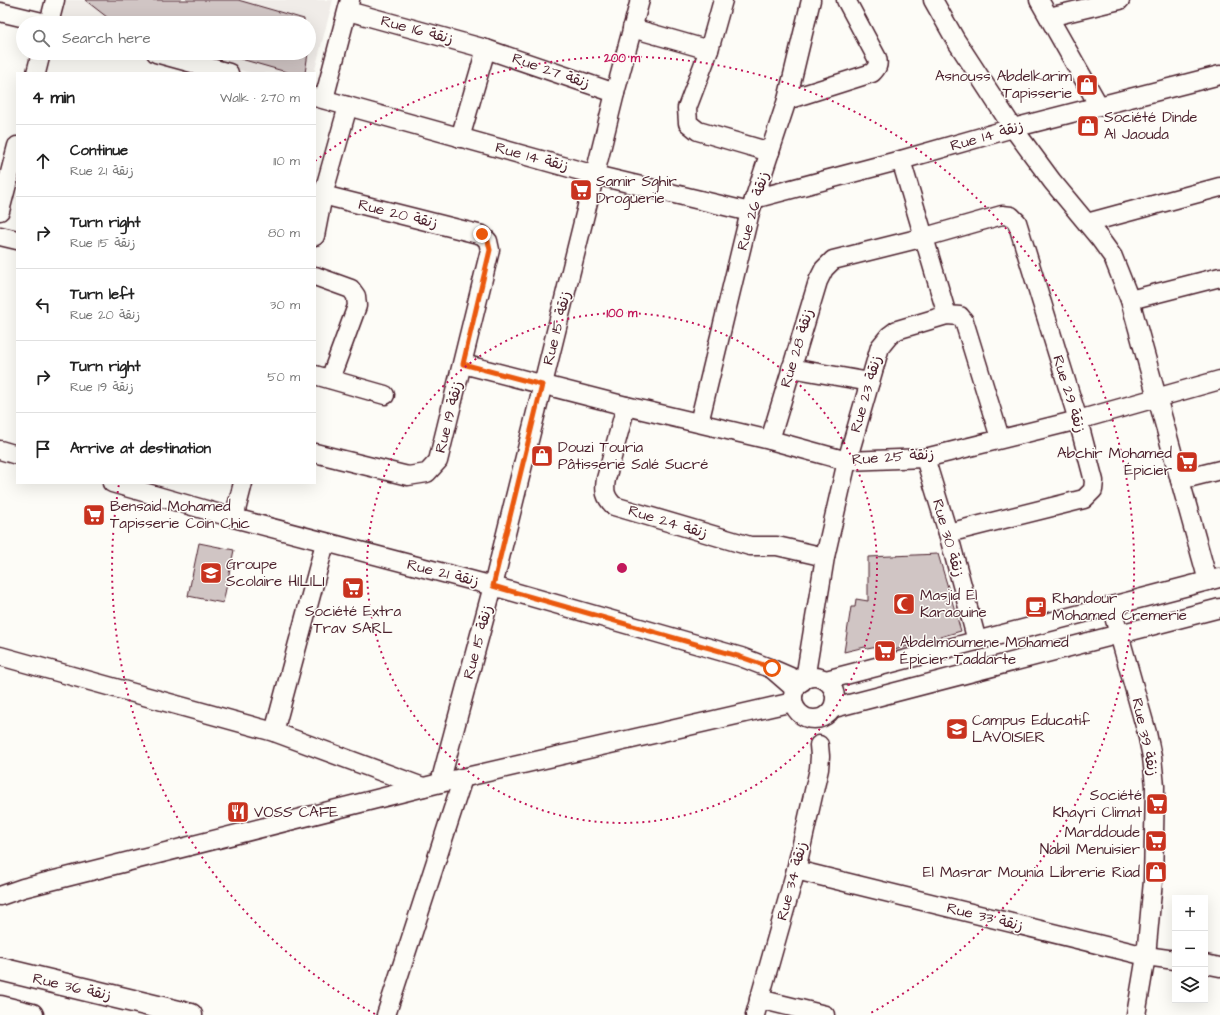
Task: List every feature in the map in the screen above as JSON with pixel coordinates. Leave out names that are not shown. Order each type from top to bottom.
[{"type":"street","points":[[49,16],[55,0]]},
{"type":"street","points":[[595,175],[640,0]]},
{"type":"street","points":[[723,0],[709,50],[687,108],[688,123],[698,131],[770,152]]},
{"type":"street","name":"Rue 26 زنقة","points":[[699,423],[752,206],[787,100],[810,0]]},
{"type":"street","points":[[787,100],[872,73],[877,68],[877,58],[846,0]]},
{"type":"street","points":[[0,896],[31,886],[463,778],[799,688],[812,677],[826,680],[1214,580],[1180,480],[1130,300],[1113,257],[1052,181],[1013,128],[955,39],[933,0]]},
{"type":"street","points":[[1039,0],[1099,106]]},
{"type":"street","points":[[1049,17],[1120,0]]},
{"type":"street","points":[[319,98],[349,5]]},
{"type":"street","name":"Rue 16 زنقة","points":[[349,5],[486,49]]},
{"type":"street","points":[[0,12],[17,16]]},
{"type":"street","points":[[632,28],[709,50]]},
{"type":"street","points":[[460,138],[486,49]]},
{"type":"street","name":"Rue 27 زنقة","points":[[486,49],[615,93]]},
{"type":"street","points":[[36,72],[39,60]]},
{"type":"street","points":[[182,60],[225,72]]},
{"type":"street","name":"Rue 14 زنقة","points":[[319,98],[595,175],[752,206],[901,160],[1013,128],[1220,75]]},
{"type":"street","points":[[316,226],[319,194],[348,106]]},
{"type":"street","points":[[0,211],[16,150]]},
{"type":"street","points":[[901,160],[947,314],[960,316],[964,321],[1000,438]]},
{"type":"street","name":"Rue 15 زنقة","points":[[432,785],[493,586],[595,175]]},
{"type":"street","points":[[1087,223],[1220,187]]},
{"type":"street","name":"Rue 20 زنقة","points":[[319,194],[482,234]]},
{"type":"street","name":"Rue 29 زنقة","points":[[925,237],[1002,215],[1011,216],[1016,222],[1078,420],[1094,481],[1093,490],[1084,499],[948,533]]},
{"type":"street","name":"Rue 19 زنقة","points":[[316,453],[408,476],[427,473],[438,461],[490,250],[488,241],[482,234]]},
{"type":"street","points":[[0,236],[16,240]]},
{"type":"street","name":"Rue 28 زنقة","points":[[770,440],[818,281],[824,269],[833,260],[925,237]]},
{"type":"street","points":[[316,276],[351,289],[356,296],[358,306],[323,377],[385,395]]},
{"type":"street","points":[[1130,300],[1220,277]]},
{"type":"street","name":"Rue 23 زنقة","points":[[799,688],[825,556],[847,461],[880,347],[889,336],[897,330],[947,314]]},
{"type":"street","points":[[463,364],[542,385]]},
{"type":"street","points":[[791,368],[870,382]]},
{"type":"street","name":"Rue 25 زنقة","points":[[542,385],[770,440],[847,461],[925,458],[1000,438],[1078,420],[1220,380]]},
{"type":"street","name":"Rue 24 زنقة","points":[[626,406],[604,491],[607,499],[614,506],[750,546],[777,546],[825,556]]},
{"type":"street","points":[[0,450],[16,455]]},
{"type":"street","name":"Rue 30 زنقة","points":[[925,458],[948,533],[977,641]]},
{"type":"street","points":[[1180,480],[1220,470]]},
{"type":"street","name":"Rue 21 زنقة","points":[[115,484],[325,543],[493,586],[741,657],[772,668],[799,688]]},
{"type":"street","points":[[234,518],[243,484]]},
{"type":"street","points":[[274,732],[325,543]]},
{"type":"street","name":"Rue 39 زنقة","points":[[1111,606],[1147,733],[1152,757],[1154,779],[1153,881],[1146,956],[1136,1015]]},
{"type":"street","points":[[799,688],[796,709],[800,714],[821,714],[1220,608]]},
{"type":"street","points":[[0,656],[274,732],[432,785]]},
{"type":"street","points":[[821,714],[836,698],[831,685],[826,680]]},
{"type":"street","name":"Rue 34 زنقة","points":[[757,1007],[796,870],[820,769],[819,745],[821,714]]},
{"type":"street","points":[[386,1015],[463,778]]},
{"type":"street","name":"Rue 33 زنقة","points":[[796,870],[1146,956],[1172,960]]},
{"type":"street","points":[[1208,965],[1220,967]]},
{"type":"street","name":"Rue 36 زنقة","points":[[0,969],[191,1015]]},
{"type":"street","points":[[0,1007],[32,1015]]},
{"type":"street","points":[[757,1007],[824,1015]]},
{"type":"shaded area","points":[[62,0],[333,0],[314,72],[247,72],[201,60],[316,60],[316,16],[59,16]]},
{"type":"building","points":[[85,0],[238,0],[294,16],[106,16]]},
{"type":"building","points":[[244,60],[307,60],[305,72],[286,72]]},
{"type":"building","name":"Groupe Scolaire HILILI","points":[[199,543],[234,550],[223,603],[188,596]]},
{"type":"building","name":"Masjid El Karaouine","points":[[938,554],[961,631],[887,652],[883,646],[867,649],[865,647],[844,652],[851,607],[855,607],[856,599],[868,601],[868,557]]},
{"type":"place","name":"Asnouss Abdelkarim Tapisserie","points":[[1087,85]]},
{"type":"place","name":"Société Dinde Al Jaouda","points":[[1088,126]]},
{"type":"place","name":"Samir Sghir Droguerie","points":[[581,190]]},
{"type":"place","name":"Douzi Touria Pâtisserie Salé Sucré","points":[[542,456]]},
{"type":"place","name":"Abchir Mohamed Épicier","points":[[1187,462]]},
{"type":"place","name":"Bensaid Mohamed Tapisserie Coin Chic","points":[[94,515]]},
{"type":"place","name":"Groupe Scolaire HILILI","points":[[211,573]]},
{"type":"place","name":"Société Extra Trav SARL","points":[[353,588]]},
{"type":"place","name":"Masjid El Karaouine","points":[[904,604]]},
{"type":"place","name":"Rhandour Mohamed Cremerie","points":[[1036,607]]},
{"type":"place","name":"Abdelmoumene Mohamed Épicier Taddarte","points":[[885,651]]},
{"type":"place","name":"Campus Educatif LAVOISIER","points":[[957,729]]},
{"type":"place","name":"Société Khayri Climat","points":[[1157,804]]},
{"type":"place","name":"VOSS CAFE","points":[[238,812]]},
{"type":"place","name":"Marddoude Nabil Menuisier","points":[[1156,841]]},
{"type":"place","name":"El Masrar Mounia Librerie Riad","points":[[1156,872]]},
{"type":"route","points":[[482,234],[488,241],[490,250],[463,364],[542,385],[493,586],[741,657],[772,668]]}]
